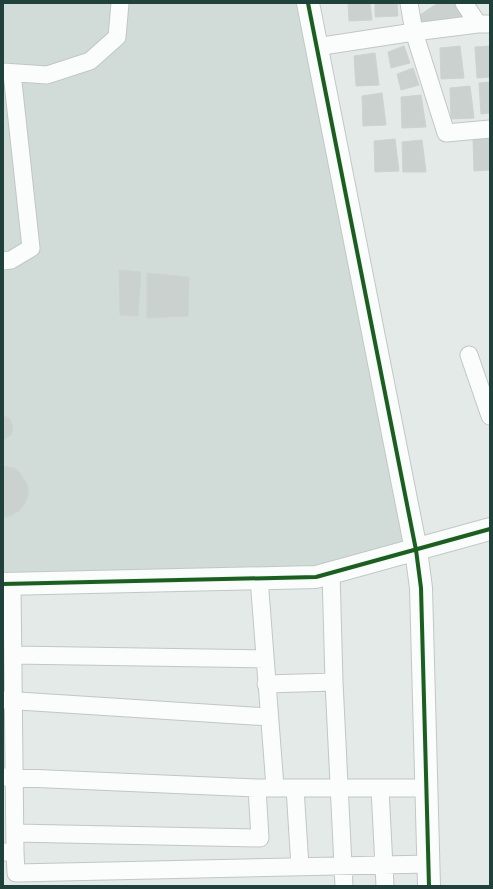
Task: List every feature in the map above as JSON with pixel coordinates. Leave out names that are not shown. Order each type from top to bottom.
[{"type":"street","points":[[3,260],[11,260],[31,248],[8,72],[46,75],[90,61],[117,37],[120,3]]},
{"type":"street","points":[[308,3],[416,550],[421,588],[428,788],[429,886]]},
{"type":"street","points":[[409,3],[414,32],[446,133],[490,129]]},
{"type":"street","points":[[464,3],[484,24]]},
{"type":"street","points":[[316,47],[414,32],[484,24]]},
{"type":"street","points":[[469,355],[486,394],[490,416]]},
{"type":"street","points":[[429,864],[300,867],[16,879],[9,852],[15,833],[8,776],[8,700],[13,655],[8,584],[316,577],[490,529]]},
{"type":"street","points":[[332,572],[334,682],[344,886]]},
{"type":"street","points":[[259,578],[274,787]]},
{"type":"street","points":[[13,655],[265,659]]},
{"type":"street","points":[[266,684],[334,682]]},
{"type":"street","points":[[8,700],[269,716]]},
{"type":"street","points":[[8,776],[257,788],[428,788]]},
{"type":"street","points":[[15,833],[260,838],[257,788]]},
{"type":"street","points":[[295,788],[300,867]]},
{"type":"street","points":[[380,789],[385,886]]},
{"type":"shaded area","points":[[3,3],[308,3],[416,550],[307,574],[3,582]]},
{"type":"building","points":[[348,3],[370,3],[372,20],[349,21]]},
{"type":"building","points":[[375,3],[397,3],[398,16],[375,17]]},
{"type":"building","points":[[438,3],[464,3],[478,24],[414,32],[412,20]]},
{"type":"building","points":[[404,46],[410,63],[391,68],[388,52]]},
{"type":"building","points":[[460,46],[464,78],[441,79],[440,48]]},
{"type":"building","points":[[490,46],[490,77],[477,78],[475,47]]},
{"type":"building","points":[[375,53],[379,85],[356,86],[354,56]]},
{"type":"building","points":[[413,68],[419,85],[401,90],[397,74]]},
{"type":"building","points":[[490,82],[490,113],[481,114],[479,83]]},
{"type":"building","points":[[470,86],[474,118],[451,119],[450,88]]},
{"type":"building","points":[[382,93],[386,125],[363,126],[362,96]]},
{"type":"building","points":[[421,95],[426,127],[402,128],[401,97]]},
{"type":"building","points":[[490,138],[490,170],[474,171],[473,140]]},
{"type":"building","points":[[395,139],[399,171],[375,172],[374,141]]},
{"type":"building","points":[[422,140],[426,172],[403,172],[402,142]]},
{"type":"building","points":[[119,270],[141,272],[138,316],[120,315]]},
{"type":"building","points":[[147,273],[189,277],[188,316],[147,318]]},
{"type":"building","points":[[3,415],[10,419],[13,427],[11,435],[3,440]]},
{"type":"building","points":[[3,466],[14,468],[20,473],[28,486],[28,495],[20,510],[12,515],[4,517]]},
{"type":"cycle path","points":[[308,3],[416,550],[421,588],[429,886]]},
{"type":"cycle path","points":[[3,584],[316,577],[490,529]]}]
